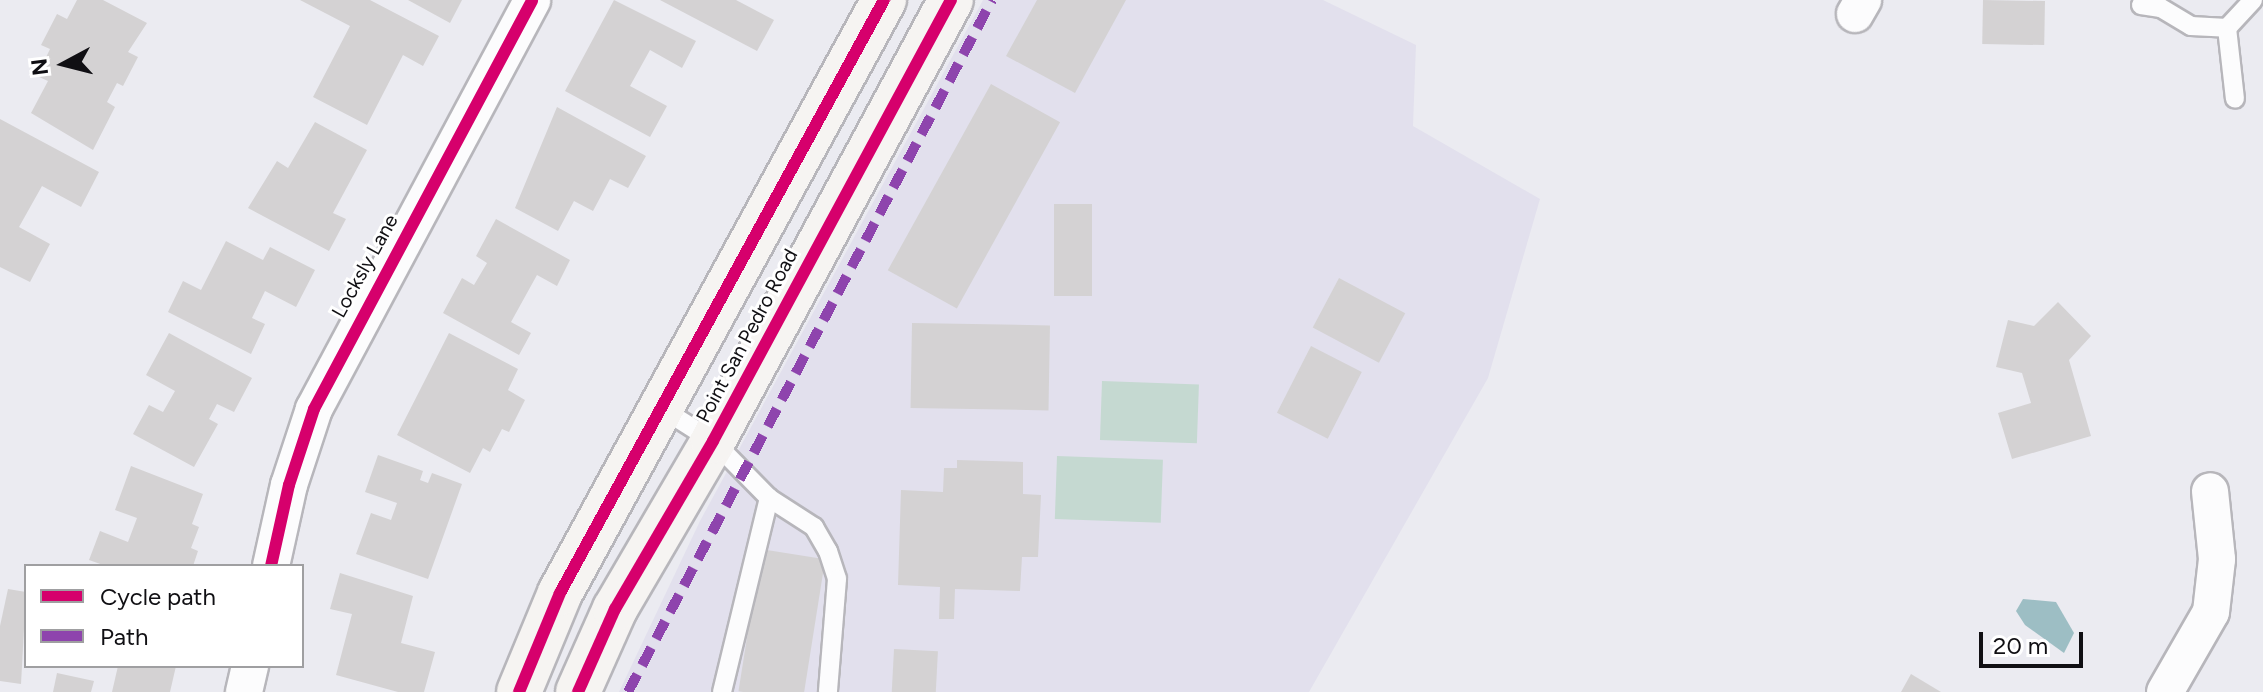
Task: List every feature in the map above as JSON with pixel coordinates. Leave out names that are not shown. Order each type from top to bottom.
[{"type":"main road","name":"Point San Pedro Road","points":[[519,692],[560,593],[884,0]]},
{"type":"main road","name":"Point San Pedro Road","points":[[578,692],[615,609],[713,441],[951,0]]},
{"type":"street","name":"Locksly Lane","points":[[271,564],[289,485],[314,409],[532,0]]},
{"type":"street","points":[[2165,692],[2211,612],[2217,559],[2210,491]]},
{"type":"street","points":[[244,692],[250,668]]},
{"type":"lane","points":[[2235,99],[2227,28],[2253,0]]},
{"type":"lane","points":[[2141,5],[2161,8],[2191,26],[2227,28]]},
{"type":"lane","points":[[660,407],[713,441],[769,498],[814,527],[837,579],[828,692]]},
{"type":"lane","points":[[722,692],[769,498]]},
{"type":"shaded area","points":[[983,0],[1323,0],[1416,45],[1413,126],[1540,199],[1488,378],[1309,692],[619,692],[700,521]]},
{"type":"green space","points":[[1102,381],[1199,384],[1197,443],[1100,440]]},
{"type":"green space","points":[[1057,456],[1163,460],[1161,523],[1055,519]]},
{"type":"water","points":[[2023,599],[2056,602],[2074,633],[2064,653],[2025,625],[2016,611]]},
{"type":"building","points":[[77,0],[103,0],[147,23],[128,52],[138,57],[123,86],[117,83],[107,102],[115,107],[93,150],[31,113],[48,81],[37,76],[50,49],[41,45],[57,14],[67,19]]},
{"type":"building","points":[[300,0],[370,0],[439,36],[423,66],[403,55],[367,125],[313,97],[350,26]]},
{"type":"building","points":[[408,0],[462,0],[450,23]]},
{"type":"building","points":[[614,0],[696,41],[682,68],[650,50],[630,86],[667,106],[650,137],[565,91]]},
{"type":"building","points":[[660,0],[736,0],[774,20],[757,51]]},
{"type":"building","points":[[1037,0],[1126,0],[1075,93],[1006,56]]},
{"type":"building","points":[[1983,0],[2045,1],[2044,45],[1982,44]]},
{"type":"building","points":[[991,84],[1060,122],[957,309],[888,270]]},
{"type":"building","points":[[557,107],[646,156],[628,188],[610,179],[593,211],[574,201],[558,231],[515,208]]},
{"type":"building","points":[[0,119],[99,172],[81,207],[42,186],[19,227],[50,244],[30,282],[0,267]]},
{"type":"building","points":[[315,122],[367,150],[333,213],[346,219],[329,251],[248,208],[277,161],[288,168]]},
{"type":"building","points":[[1054,204],[1092,204],[1092,296],[1054,296]]},
{"type":"building","points":[[496,219],[570,260],[557,286],[537,275],[511,322],[531,333],[519,355],[443,313],[462,278],[474,285],[487,263],[476,256]]},
{"type":"building","points":[[226,241],[263,260],[270,247],[315,270],[296,307],[265,291],[252,318],[265,324],[251,354],[168,312],[183,281],[201,290]]},
{"type":"building","points":[[1339,278],[1405,313],[1379,363],[1313,327]]},
{"type":"building","points":[[2058,302],[2091,336],[2069,360],[2091,436],[2012,459],[1998,413],[2031,403],[2022,373],[1996,367],[2008,320],[2034,326]]},
{"type":"building","points":[[912,323],[1050,325],[1048,410],[911,408]]},
{"type":"building","points":[[169,333],[252,378],[234,412],[217,404],[209,419],[218,424],[194,467],[133,434],[149,405],[163,412],[175,391],[146,375]]},
{"type":"building","points":[[449,333],[518,369],[508,390],[525,400],[509,432],[502,429],[490,452],[483,448],[470,473],[397,435]]},
{"type":"building","points":[[1311,346],[1362,372],[1328,439],[1277,413]]},
{"type":"building","points":[[378,455],[423,471],[420,480],[428,483],[432,473],[462,484],[428,579],[356,554],[371,513],[391,520],[397,503],[365,492]]},
{"type":"building","points":[[957,460],[1023,462],[1023,494],[1041,495],[1038,557],[1022,557],[1020,591],[955,589],[954,619],[939,619],[940,587],[898,585],[901,490],[943,492],[944,468],[957,468]]},
{"type":"building","points":[[131,466],[203,494],[192,524],[199,527],[191,548],[198,551],[194,564],[100,564],[89,560],[100,531],[128,542],[137,518],[115,510]]},
{"type":"building","points":[[761,549],[825,559],[804,692],[738,691]]},
{"type":"building","points":[[340,573],[413,596],[401,643],[435,652],[424,692],[398,692],[336,675],[352,614],[330,609]]},
{"type":"building","points":[[8,589],[24,592],[21,684],[0,681],[0,626]]},
{"type":"building","points":[[894,649],[938,651],[936,692],[892,692]]},
{"type":"building","points":[[118,668],[176,668],[170,692],[112,692]]},
{"type":"building","points":[[57,673],[94,681],[91,692],[53,692]]},
{"type":"building","points":[[1911,674],[1941,692],[1901,692]]},
{"type":"marked path","points":[[628,692],[992,0]]},
{"type":"cycle path","points":[[271,564],[289,485],[314,409],[532,0]]},
{"type":"cycle path","points":[[519,692],[560,593],[884,0]]},
{"type":"cycle path","points":[[578,692],[615,609],[713,441],[951,0]]}]
